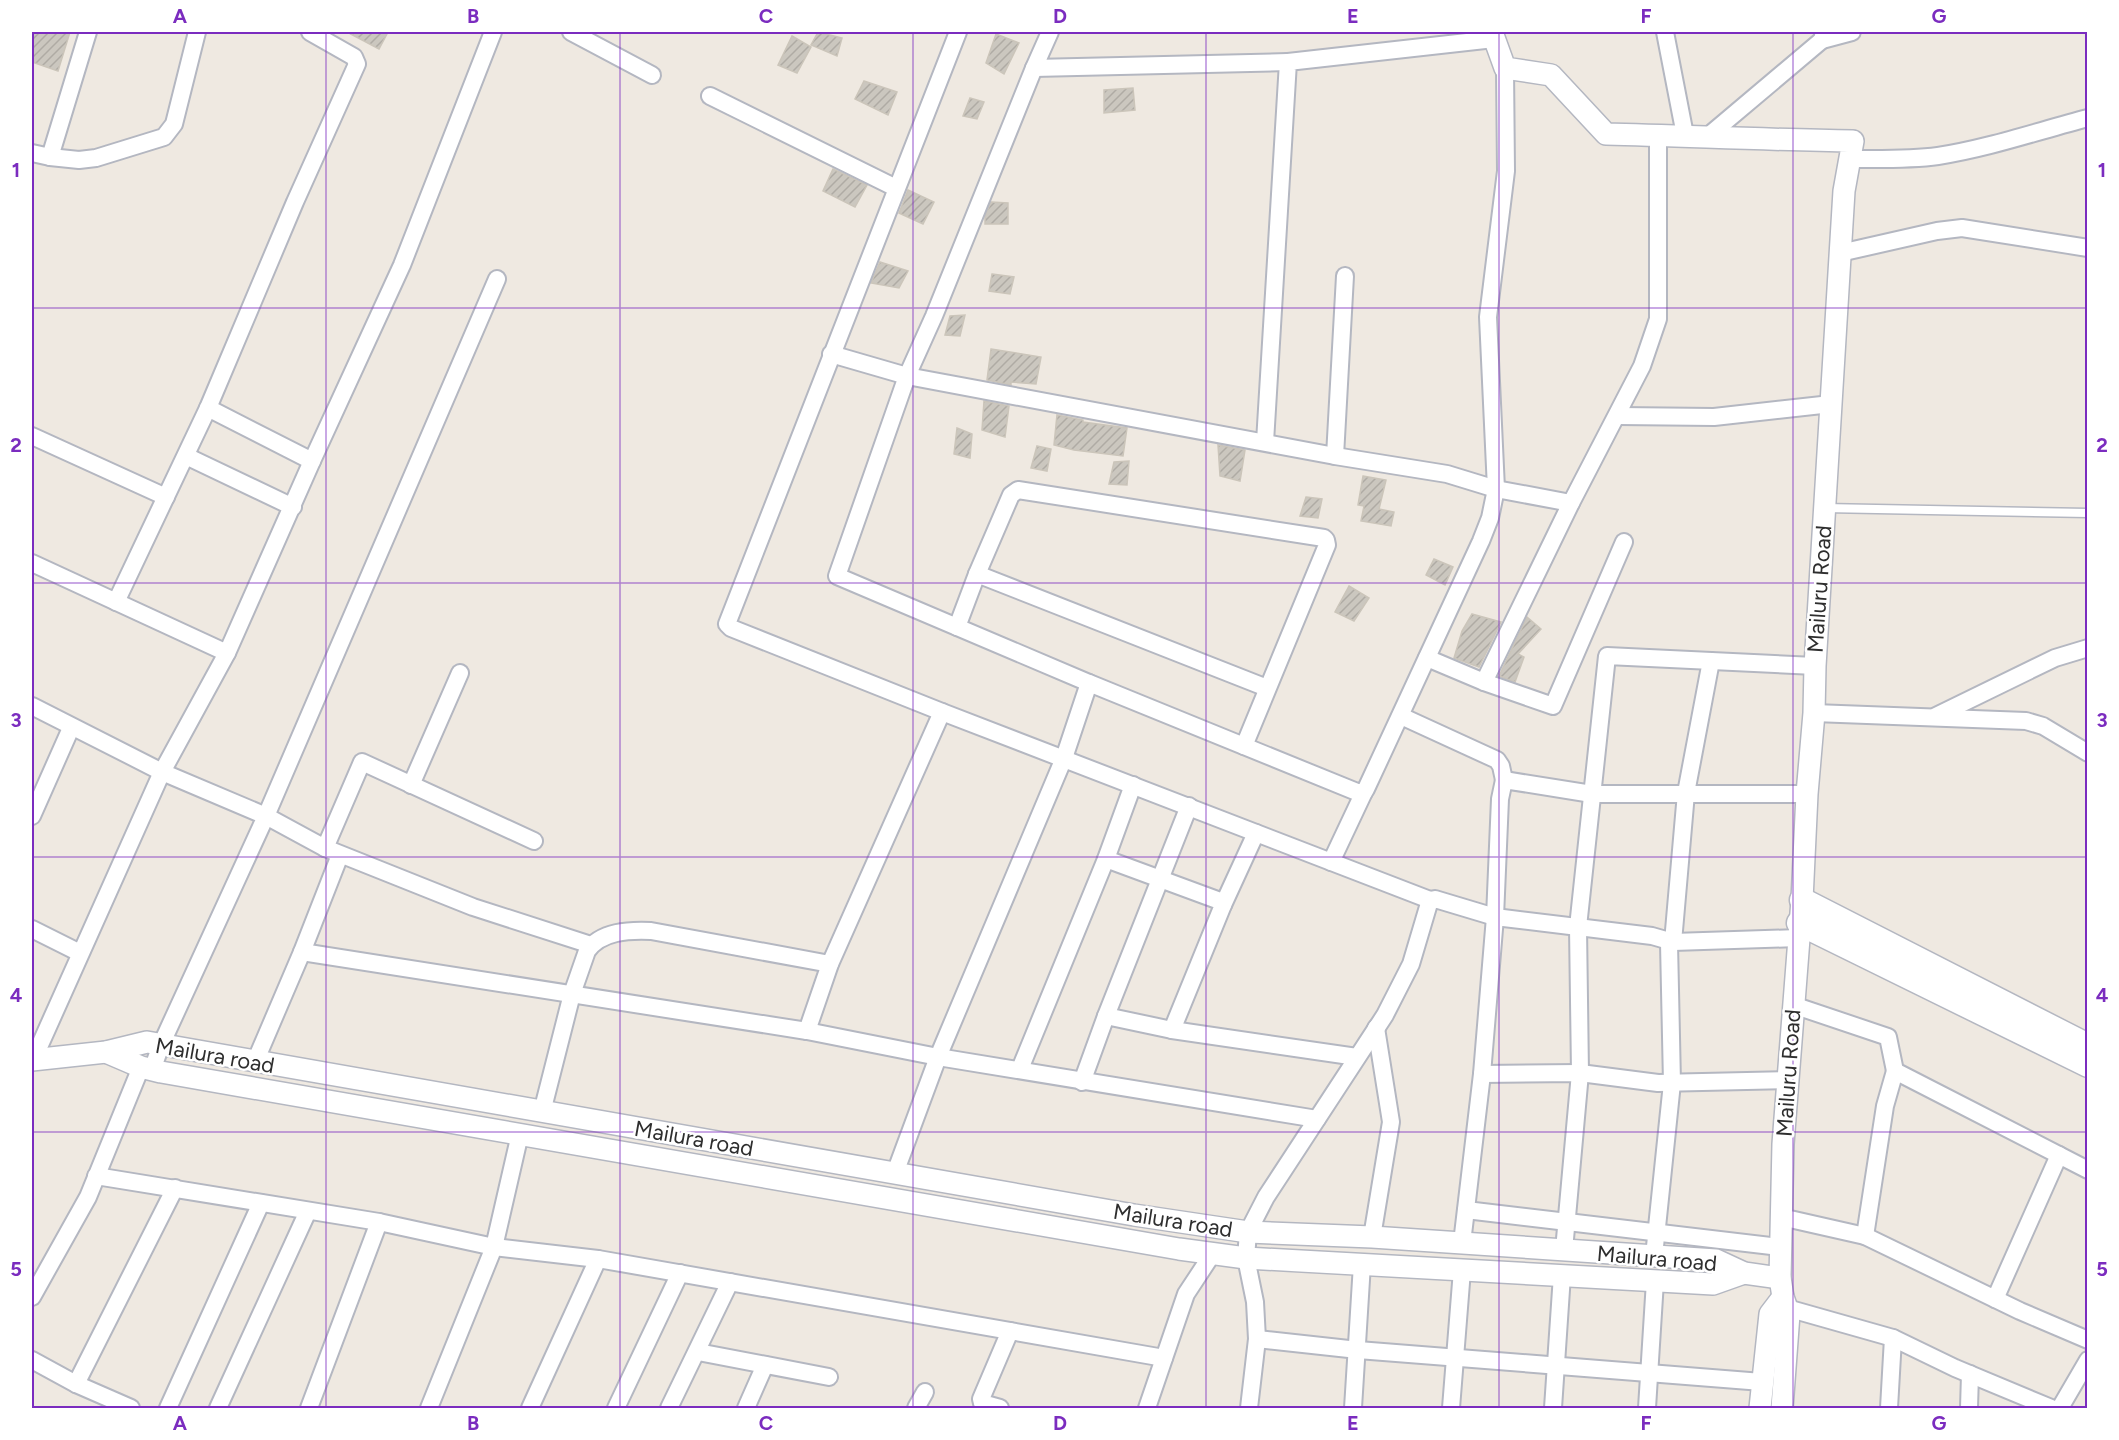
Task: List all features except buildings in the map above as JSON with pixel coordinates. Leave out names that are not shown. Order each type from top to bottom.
[{"type":"main road","points":[[1800,920],[2088,1046]]},
{"type":"main road","points":[[1800,920],[2088,1065]]},
{"type":"street","points":[[50,157],[88,32]]},
{"type":"street","points":[[32,153],[79,160],[96,158],[164,137],[174,124],[196,32]]},
{"type":"street","points":[[116,602],[208,408],[295,202],[357,64],[354,57],[310,32]]},
{"type":"street","points":[[35,1052],[162,772],[227,653],[402,265],[493,32]]},
{"type":"street","points":[[571,32],[652,75]]},
{"type":"street","points":[[958,32],[727,624],[731,628],[942,712],[1430,900],[1435,899],[1495,917],[1652,936],[1673,942],[1800,920]]},
{"type":"street","points":[[1050,32],[934,316],[907,376],[837,576],[1089,683],[1357,792],[1364,792]]},
{"type":"street","points":[[1665,32],[1685,135]]},
{"type":"street","points":[[1707,137],[1823,36],[1852,32]]},
{"type":"street","points":[[1034,68],[1288,62],[1493,35],[1505,68],[1506,171],[1488,317],[1496,489],[1490,518],[1481,542],[1331,862]]},
{"type":"street","points":[[1265,442],[1288,62]]},
{"type":"street","points":[[1505,68],[1551,75],[1606,134],[1685,135],[1741,140],[1853,141],[1850,159],[1914,159],[1940,155],[2088,118]]},
{"type":"street","points":[[710,96],[896,188]]},
{"type":"street","points":[[1484,682],[1571,503],[1642,366],[1658,319],[1658,135]]},
{"type":"street","name":"Mailuru Road","points":[[1782,1408],[1789,1314],[1781,1298],[1783,1144],[1814,713],[1844,190],[1850,159]]},
{"type":"street","points":[[1840,253],[1938,231],[1962,228],[2088,248]]},
{"type":"street","points":[[1335,456],[1345,276]]},
{"type":"street","points":[[32,1297],[88,1197],[146,1068],[161,1045],[266,816],[497,279]]},
{"type":"street","points":[[831,354],[907,376],[1335,456],[1447,474],[1496,489],[1571,503]]},
{"type":"street","points":[[1617,416],[1714,417],[1831,404]]},
{"type":"street","points":[[208,408],[312,461]]},
{"type":"street","points":[[32,436],[165,497]]},
{"type":"street","points":[[186,456],[293,507]]},
{"type":"street","points":[[957,627],[1011,495],[1018,490],[1324,538],[1327,545],[1244,746]]},
{"type":"street","points":[[1427,658],[1484,682],[1553,706],[1624,542]]},
{"type":"street","points":[[32,563],[227,653]]},
{"type":"street","points":[[977,574],[1267,688]]},
{"type":"street","points":[[1933,717],[2055,657],[2088,648]]},
{"type":"street","points":[[1564,1250],[1580,1073],[1578,927],[1607,656],[1815,666]]},
{"type":"street","points":[[1654,1256],[1672,1083],[1669,943],[1673,942],[1686,793],[1711,661]]},
{"type":"street","points":[[411,785],[460,673]]},
{"type":"street","points":[[895,1173],[938,1057],[1064,758],[1089,683]]},
{"type":"street","points":[[32,706],[71,728],[162,772],[266,816],[333,851],[473,907],[591,945]]},
{"type":"street","points":[[807,1031],[830,964],[942,712]]},
{"type":"street","points":[[1814,713],[2034,723],[2088,753]]},
{"type":"street","points":[[1401,716],[1497,760],[1504,780],[1500,799],[1495,917],[1482,1074],[1462,1243]]},
{"type":"street","points":[[32,816],[71,728]]},
{"type":"street","points":[[255,1062],[302,952],[362,762],[534,841]]},
{"type":"street","points":[[1504,780],[1592,794],[1807,794]]},
{"type":"street","points":[[1020,1069],[1106,859],[1133,785]]},
{"type":"street","points":[[1082,1082],[1189,806]]},
{"type":"street","points":[[1172,1030],[1223,905],[1256,833]]},
{"type":"street","points":[[1106,859],[1220,901],[1223,905]]},
{"type":"street","points":[[1250,1408],[1257,1339],[1255,1302],[1246,1258],[1248,1232],[1266,1197],[1376,1028],[1411,964],[1430,900]]},
{"type":"street","points":[[32,929],[80,953]]},
{"type":"street","points":[[542,1112],[572,994],[587,951],[591,945],[612,934],[624,931],[651,931],[830,964]]},
{"type":"street","points":[[302,952],[807,1031],[1082,1082],[1317,1119]]},
{"type":"street","points":[[1793,1005],[1888,1037],[1895,1071],[1885,1106],[1865,1236]]},
{"type":"street","points":[[1106,1016],[1172,1030],[1357,1057]]},
{"type":"street","points":[[1372,1237],[1391,1122],[1376,1028]]},
{"type":"street","name":"Mailura road","points":[[35,1052],[106,1052],[147,1042],[1134,1215],[1248,1232],[1372,1237],[1721,1261],[1744,1273]]},
{"type":"street","name":"Mailura road","points":[[106,1052],[146,1068],[1179,1249],[1246,1258],[1713,1284],[1744,1273]]},
{"type":"street","points":[[1895,1071],[2088,1170]]},
{"type":"street","points":[[1482,1074],[1580,1073],[1659,1083],[1788,1080]]},
{"type":"street","points":[[429,1408],[494,1247],[520,1134]]},
{"type":"street","points":[[1995,1299],[2059,1155]]},
{"type":"street","points":[[96,1176],[379,1222],[494,1247],[598,1259],[1164,1358]]},
{"type":"street","points":[[76,1384],[175,1188]]},
{"type":"street","points":[[168,1408],[261,1203]]},
{"type":"street","points":[[1466,1210],[1780,1247]]},
{"type":"street","points":[[218,1408],[308,1211]]},
{"type":"street","points":[[1781,1216],[1865,1236],[1995,1299],[2088,1340]]},
{"type":"street","points":[[309,1408],[379,1222]]},
{"type":"street","points":[[1147,1408],[1186,1294],[1213,1253]]},
{"type":"street","points":[[530,1408],[598,1259]]},
{"type":"street","points":[[1353,1408],[1362,1264]]},
{"type":"street","points":[[1451,1408],[1461,1269]]},
{"type":"street","points":[[616,1408],[680,1273]]},
{"type":"street","points":[[1744,1273],[1781,1298],[1893,1338],[2051,1408]]},
{"type":"street","points":[[1553,1408],[1562,1275]]},
{"type":"street","points":[[1647,1408],[1651,1374],[1655,1281]]},
{"type":"street","points":[[669,1408],[730,1282]]},
{"type":"street","points":[[1760,1408],[1770,1314],[1781,1298]]},
{"type":"street","points":[[1000,1408],[982,1403],[981,1399],[1010,1330]]},
{"type":"street","points":[[1888,1408],[1893,1338]]},
{"type":"street","points":[[1257,1339],[1358,1350],[1762,1382]]},
{"type":"street","points":[[698,1352],[829,1377]]},
{"type":"street","points":[[32,1360],[76,1384],[131,1408]]},
{"type":"street","points":[[2060,1408],[2088,1360]]},
{"type":"street","points":[[746,1408],[765,1365]]},
{"type":"street","points":[[1969,1408],[1970,1374]]},
{"type":"street","points":[[916,1408],[925,1392]]},
{"type":"lane","points":[[1824,508],[2088,513]]}]
